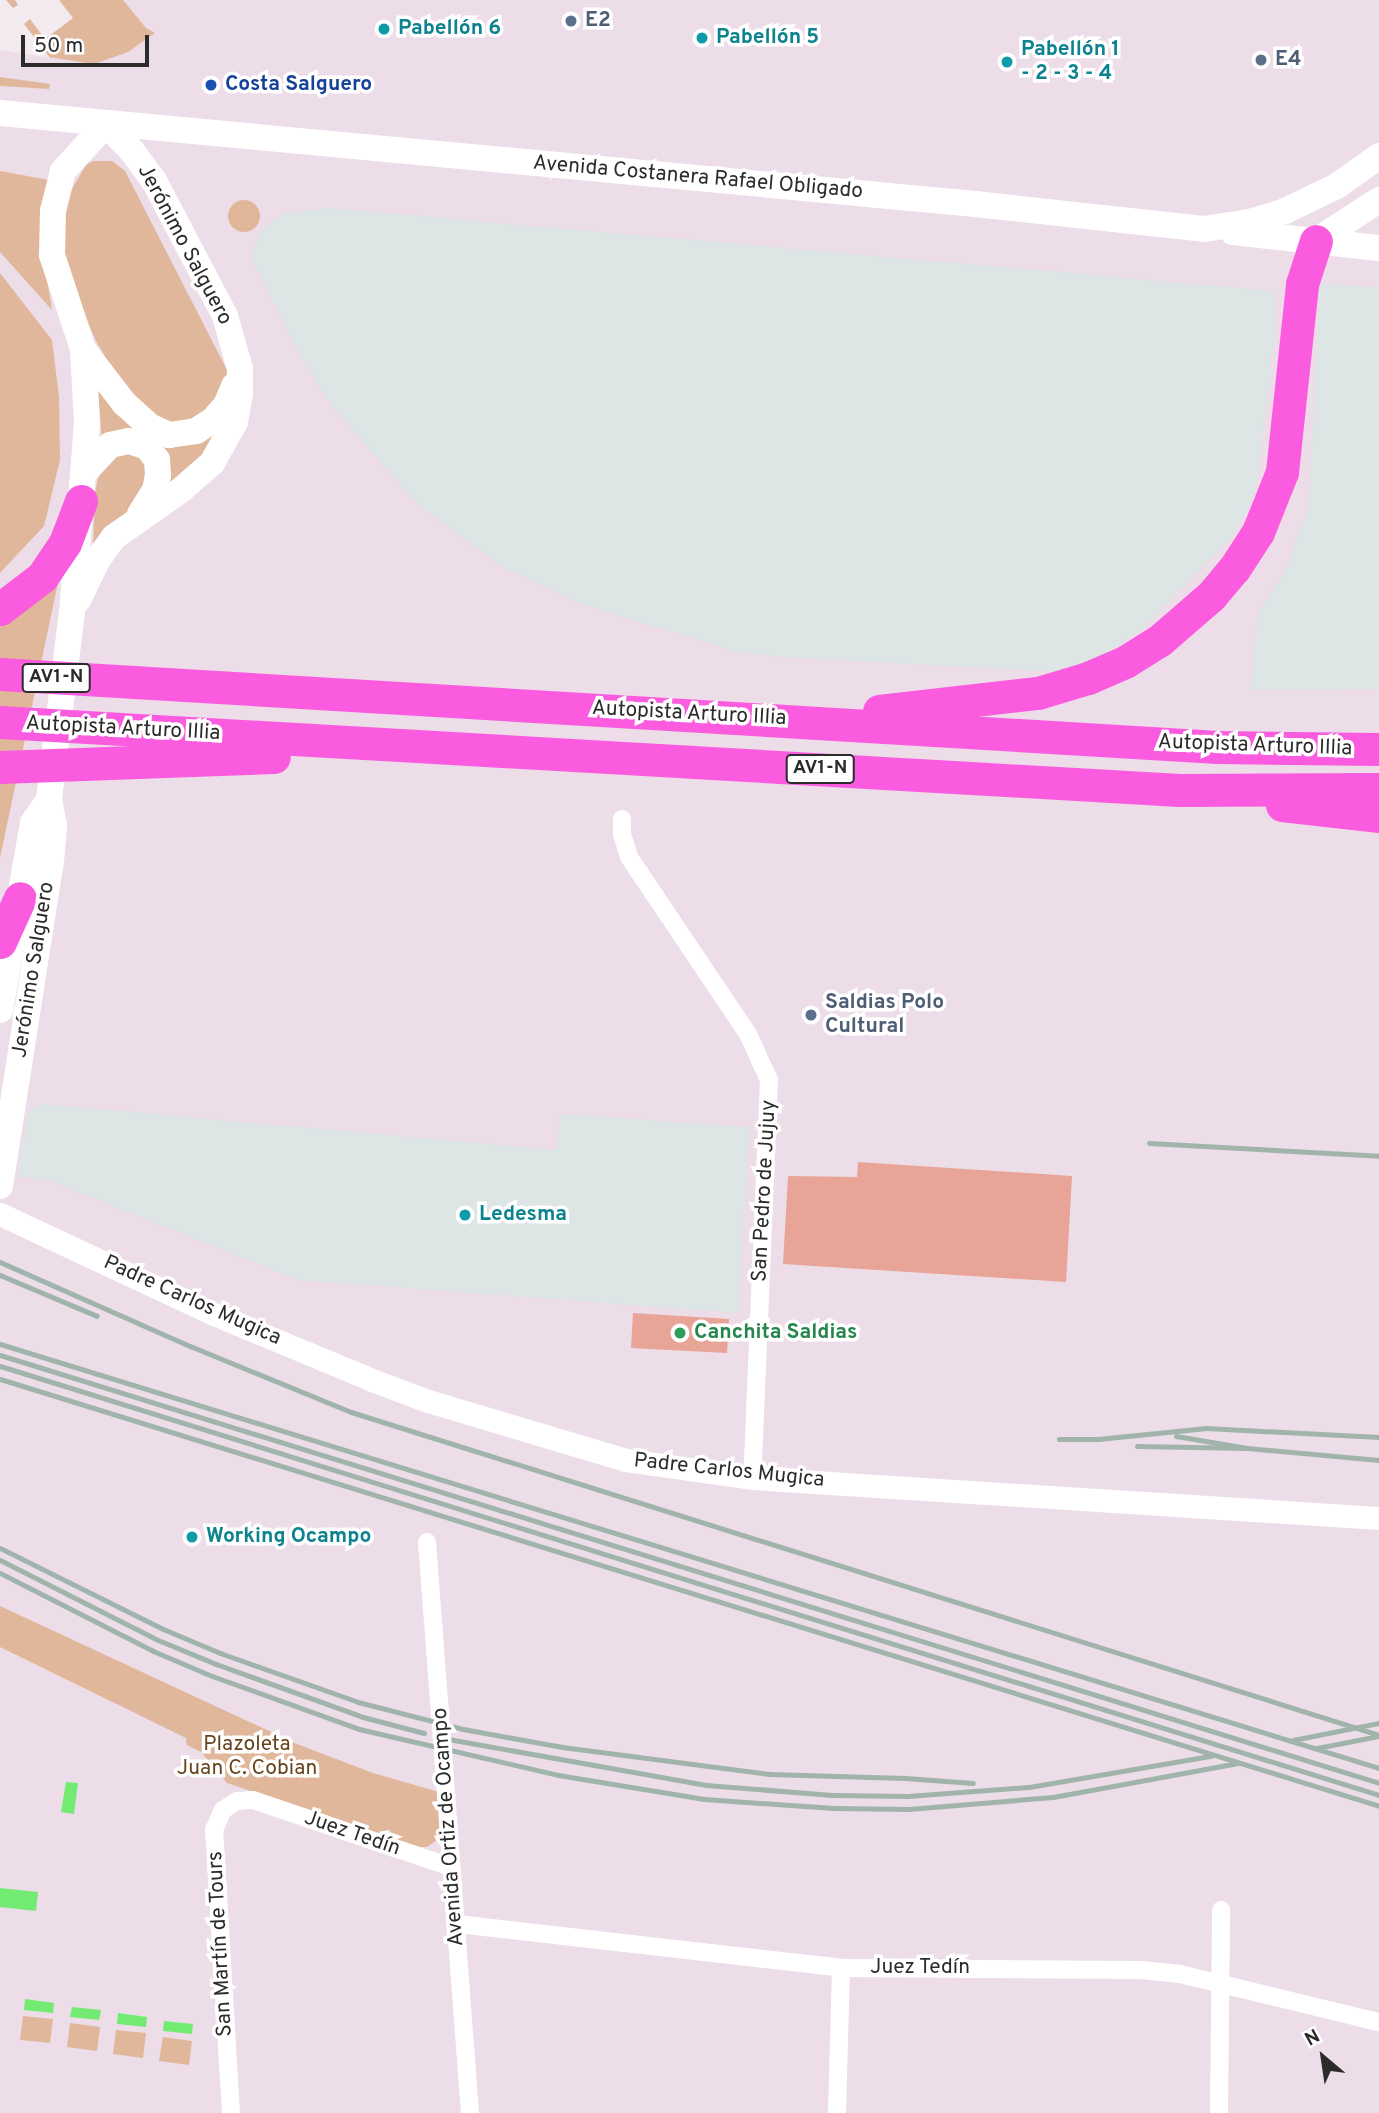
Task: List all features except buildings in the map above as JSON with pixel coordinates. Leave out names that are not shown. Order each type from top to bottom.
[{"type":"highway","points":[[800,720],[998,698],[1065,686],[1125,662],[1159,641],[1194,613],[1241,560],[1275,496],[1287,449],[1301,284],[1316,241]]},
{"type":"highway","points":[[0,609],[42,577],[65,543],[82,487]]},
{"type":"highway","name":"Autopista Arturo Illia","points":[[0,674],[1217,747],[1379,749]]},
{"type":"highway","name":"Autopista Arturo Illia","points":[[0,722],[1179,790],[1379,789]]},
{"type":"highway","points":[[0,767],[461,748]]},
{"type":"highway","points":[[1179,790],[1339,814],[1379,816]]},
{"type":"highway","points":[[0,942],[20,898]]},
{"type":"main road","name":"Avenida Costanera Rafael Obligado","points":[[0,113],[975,204],[1204,229],[1250,222],[1286,211],[1337,186],[1379,156]]},
{"type":"main road","name":"Jerónimo Salguero","points":[[0,1182],[8,1101],[51,862],[54,825],[49,799],[72,613],[87,405],[83,349],[52,255],[52,211],[63,171],[106,124],[132,151],[154,181],[225,316],[238,359],[240,377],[237,413],[218,454],[181,490],[136,518],[114,537],[102,552],[72,613]]},
{"type":"main road","points":[[1316,241],[1379,200]]},
{"type":"main road","points":[[1204,229],[1379,248]]},
{"type":"main road","points":[[83,349],[136,416],[169,435],[196,431],[219,414],[233,389],[238,359]]},
{"type":"main road","points":[[82,487],[110,445],[129,441],[147,447],[157,460],[158,475],[155,490],[136,518]]},
{"type":"main road","name":"Jerónimo Salguero","points":[[0,1010],[33,823],[49,799]]},
{"type":"main road","points":[[0,1060],[11,1077],[8,1101]]},
{"type":"street","name":"San Pedro de Jujuy","points":[[622,819],[622,834],[629,857],[748,1034],[769,1080],[752,1478]]},
{"type":"street","name":"Padre Carlos Mugica","points":[[0,1214],[216,1315],[428,1401],[626,1460],[752,1478],[1379,1518]]},
{"type":"street","name":"Avenida Ortiz de Ocampo","points":[[427,1542],[470,2113]]},
{"type":"street","name":"Juez Tedín","points":[[253,1800],[451,1867]]},
{"type":"street","name":"San Martín de Tours","points":[[231,2113],[215,1825],[228,1805],[253,1800]]},
{"type":"street","points":[[1219,2113],[1220,1910]]},
{"type":"street","name":"Juez Tedín","points":[[457,1924],[841,1968],[1124,1969],[1181,1975],[1379,2022]]},
{"type":"street","points":[[837,2113],[841,1968]]},
{"type":"shaded area","points":[[0,0],[6,0],[13,8],[18,5],[15,0],[59,0],[73,18],[45,39],[30,19],[24,24],[50,58],[0,50]]},
{"type":"shaded area","points":[[328,208],[1275,291],[1274,339],[1256,490],[1234,534],[1143,628],[1100,657],[1059,672],[782,657],[737,652],[585,605],[504,568],[420,507],[332,406],[297,350],[251,256],[260,232],[283,214]]},
{"type":"shaded area","points":[[1320,283],[1379,288],[1379,689],[1251,690],[1257,615],[1285,571],[1309,508]]},
{"type":"shaded area","name":"Ledesma","points":[[41,1104],[557,1150],[560,1114],[749,1127],[738,1313],[299,1280],[52,1182],[17,1176],[29,1111]]},
{"type":"shaded area","points":[[858,1162],[1072,1176],[1066,1282],[783,1264],[788,1176],[857,1177]]},
{"type":"shaded area","name":"Canchita Saldias","points":[[633,1313],[729,1319],[727,1353],[631,1348]]},
{"type":"shaded area","points":[[66,1782],[78,1783],[74,1814],[61,1812]]},
{"type":"shaded area","points":[[0,1888],[38,1892],[36,1911],[0,1907]]},
{"type":"shaded area","points":[[25,1999],[54,2003],[53,2013],[24,2010]]},
{"type":"shaded area","points":[[72,2007],[101,2010],[99,2020],[70,2017]]},
{"type":"shaded area","points":[[118,2013],[147,2017],[146,2027],[117,2024]]},
{"type":"shaded area","points":[[164,2021],[193,2024],[192,2034],[163,2031]]},
{"type":"green space","points":[[0,0],[123,0],[146,28],[155,33],[128,52],[94,64],[0,50]]},
{"type":"green space","points":[[0,77],[50,84],[49,89],[0,86]]},
{"type":"green space","points":[[93,161],[112,161],[125,171],[227,370],[227,383],[208,417],[160,424],[118,379],[96,341],[63,266],[66,199],[86,165]]},
{"type":"green space","points":[[0,171],[49,180],[41,242],[52,310],[0,252]]},
{"type":"green space","points":[[244,200],[255,205],[260,216],[255,227],[244,232],[233,227],[228,216],[233,205]]},
{"type":"green space","points":[[0,273],[52,340],[59,397],[60,460],[44,526],[0,573]]},
{"type":"green space","points":[[97,380],[115,407],[214,435],[217,444],[169,486],[169,462],[102,442]]},
{"type":"green space","points":[[127,449],[152,467],[133,507],[93,547],[98,478],[106,464]]},
{"type":"green space","points":[[63,559],[0,858],[0,619]]},
{"type":"green space","name":"Plazoleta Juan C. Cobian","points":[[0,1606],[297,1744],[373,1773],[439,1792],[440,1838],[427,1847],[417,1847],[227,1783],[201,1752],[187,1745],[186,1738],[0,1647]]},
{"type":"green space","points":[[23,2016],[53,2019],[50,2043],[20,2040]]},
{"type":"green space","points":[[70,2023],[100,2027],[97,2051],[67,2047]]},
{"type":"green space","points":[[116,2030],[146,2033],[143,2058],[113,2054]]},
{"type":"green space","points":[[163,2037],[192,2041],[189,2065],[159,2061]]},
{"type":"railway","points":[[1149,1143],[1379,1156]]},
{"type":"railway","points":[[0,1262],[190,1346],[351,1412],[1379,1735]]},
{"type":"railway","points":[[0,1275],[97,1316]]},
{"type":"railway","points":[[0,1344],[1379,1768]]},
{"type":"railway","points":[[0,1355],[1379,1783]]},
{"type":"railway","points":[[0,1366],[1379,1795]]},
{"type":"railway","points":[[0,1379],[1379,1806]]},
{"type":"railway","points":[[1059,1439],[1098,1439],[1206,1428],[1379,1437]]},
{"type":"railway","points":[[1137,1446],[1247,1448],[1176,1436]]},
{"type":"railway","points":[[1247,1448],[1379,1460]]},
{"type":"railway","points":[[0,1548],[163,1629],[220,1653],[358,1702],[463,1729],[562,1747],[769,1774],[973,1783]]},
{"type":"railway","points":[[0,1560],[158,1640],[216,1664],[363,1717],[424,1733]]},
{"type":"railway","points":[[0,1573],[153,1651],[212,1676],[359,1729],[558,1775],[704,1799],[834,1808],[909,1809],[1053,1797],[1238,1763]]},
{"type":"railway","points":[[1293,1740],[1379,1723]]},
{"type":"railway","points":[[1317,1748],[1379,1736]]},
{"type":"railway","points":[[448,1739],[706,1785],[832,1795],[908,1796],[1029,1787],[1211,1756]]},
{"type":"place","name":"E2","points":[[571,21]]},
{"type":"place","name":"Pabellón 6","points":[[384,29]]},
{"type":"place","name":"Pabellón 5","points":[[702,38]]},
{"type":"place","name":"E4","points":[[1261,60]]},
{"type":"place","name":"Pabellón 1 - 2 - 3 - 4","points":[[1007,62]]},
{"type":"place","name":"Costa Salguero","points":[[211,85]]},
{"type":"place","name":"Saldias Polo Cultural","points":[[811,1015]]},
{"type":"place","name":"Ledesma","points":[[465,1215]]},
{"type":"place","name":"Canchita Saldias","points":[[680,1333]]},
{"type":"place","name":"Working Ocampo","points":[[192,1537]]}]
